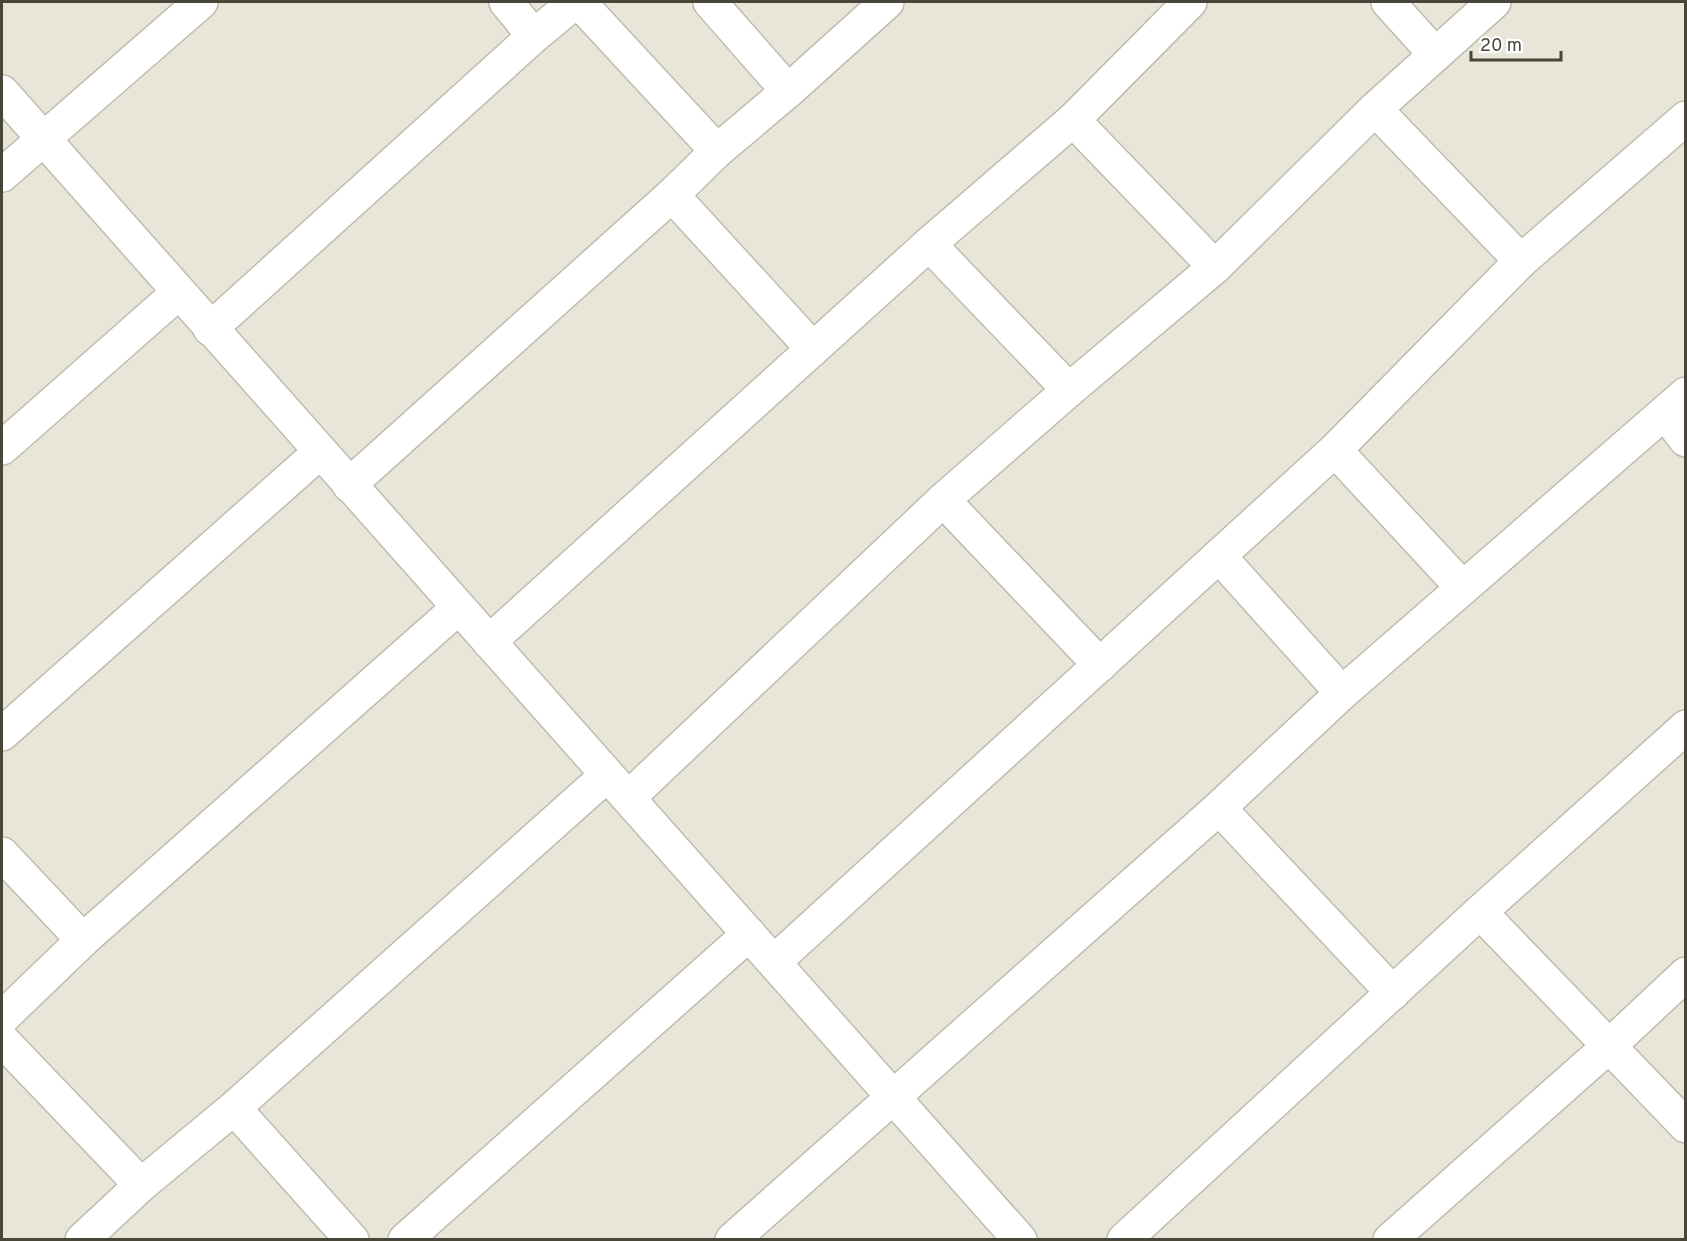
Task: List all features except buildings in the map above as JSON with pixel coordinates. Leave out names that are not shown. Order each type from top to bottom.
[{"type":"street","points":[[2,175],[201,2]]},
{"type":"street","points":[[506,2],[534,36]]},
{"type":"street","points":[[210,329],[534,36],[577,2],[717,151]]},
{"type":"street","points":[[710,2],[788,91]]},
{"type":"street","points":[[349,485],[672,195],[717,151],[788,91],[886,2]]},
{"type":"street","points":[[489,642],[929,244],[1073,120],[1191,2]]},
{"type":"street","points":[[1389,2],[1435,54]]},
{"type":"street","points":[[82,1239],[141,1185],[617,786],[1069,390],[1215,267],[1375,109],[1494,2]]},
{"type":"street","points":[[2,92],[1020,1239]]},
{"type":"street","points":[[1375,109],[1521,261]]},
{"type":"street","points":[[774,962],[1335,450],[1521,261],[1686,118]]},
{"type":"street","points":[[1073,120],[1215,267]]},
{"type":"street","points":[[672,195],[813,349]]},
{"type":"street","points":[[929,244],[1069,390]]},
{"type":"street","points":[[2,448],[178,292]]},
{"type":"street","points":[[732,1239],[1218,808],[1342,693],[1675,403],[1686,440]]},
{"type":"street","points":[[1335,450],[1462,587]]},
{"type":"street","points":[[2,734],[320,452]]},
{"type":"street","points":[[943,500],[1100,665]]},
{"type":"street","points":[[1219,556],[1342,693]]},
{"type":"street","points":[[2,1018],[83,940],[458,608]]},
{"type":"street","points":[[1124,1239],[1480,912],[1686,727]]},
{"type":"street","points":[[1218,808],[1393,993]]},
{"type":"street","points":[[2,854],[83,940]]},
{"type":"street","points":[[1480,912],[1686,1126]]},
{"type":"street","points":[[405,1239],[749,934]]},
{"type":"street","points":[[1390,1239],[1608,1047],[1686,974]]},
{"type":"street","points":[[2,1040],[141,1185]]},
{"type":"street","points":[[234,1108],[352,1239]]},
{"type":"shaded area","points":[[2,2],[1685,2],[1685,1239],[2,1240]]}]
